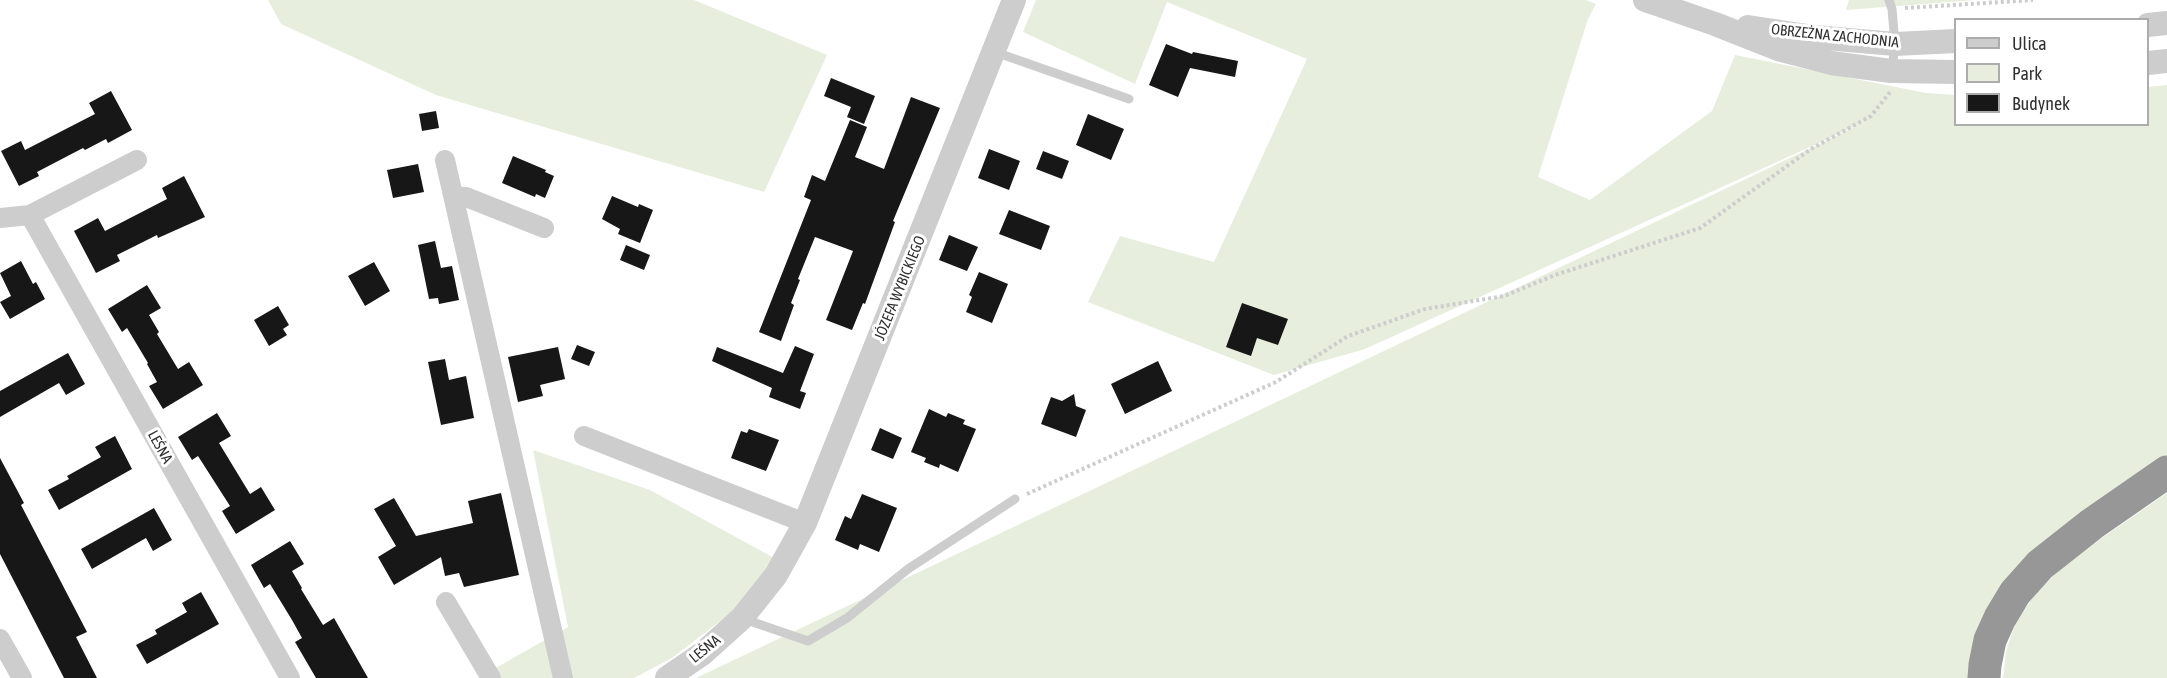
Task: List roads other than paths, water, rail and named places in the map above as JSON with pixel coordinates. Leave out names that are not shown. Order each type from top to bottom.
[{"type":"highway","points":[[1984,678],[1990,640],[2016,592],[2034,572],[2092,524],[2167,472]]},
{"type":"street","name":"JÓZEFA WYBICKIEGO","points":[[742,618],[776,575],[805,523],[1014,0]]},
{"type":"street","name":"OBRZEŻNA ZACHODNIA","points":[[1645,0],[1716,24],[1781,50],[1831,63],[1891,71],[1954,72]]},
{"type":"street","points":[[2149,26],[2167,23]]},
{"type":"street","name":"OBRZEŻNA ZACHODNIA","points":[[1716,24],[1814,37],[1895,44],[1954,41]]},
{"type":"street","points":[[2149,63],[2167,61]]},
{"type":"street","points":[[0,218],[30,215],[137,160]]},
{"type":"street","points":[[445,160],[563,678]]},
{"type":"street","points":[[454,197],[466,197],[544,228]]},
{"type":"street","name":"LEŚNA","points":[[30,215],[290,678]]},
{"type":"street","points":[[584,435],[805,523]]},
{"type":"street","points":[[446,602],[490,678]]},
{"type":"street","name":"LEŚNA","points":[[667,678],[702,654],[742,618]]},
{"type":"street","points":[[0,639],[22,678]]},
{"type":"lane","points":[[1890,5],[1895,44],[1891,71]]},
{"type":"lane","points":[[993,52],[1129,99]]},
{"type":"lane","points":[[742,618],[808,641],[847,618],[908,569],[1015,499]]}]
